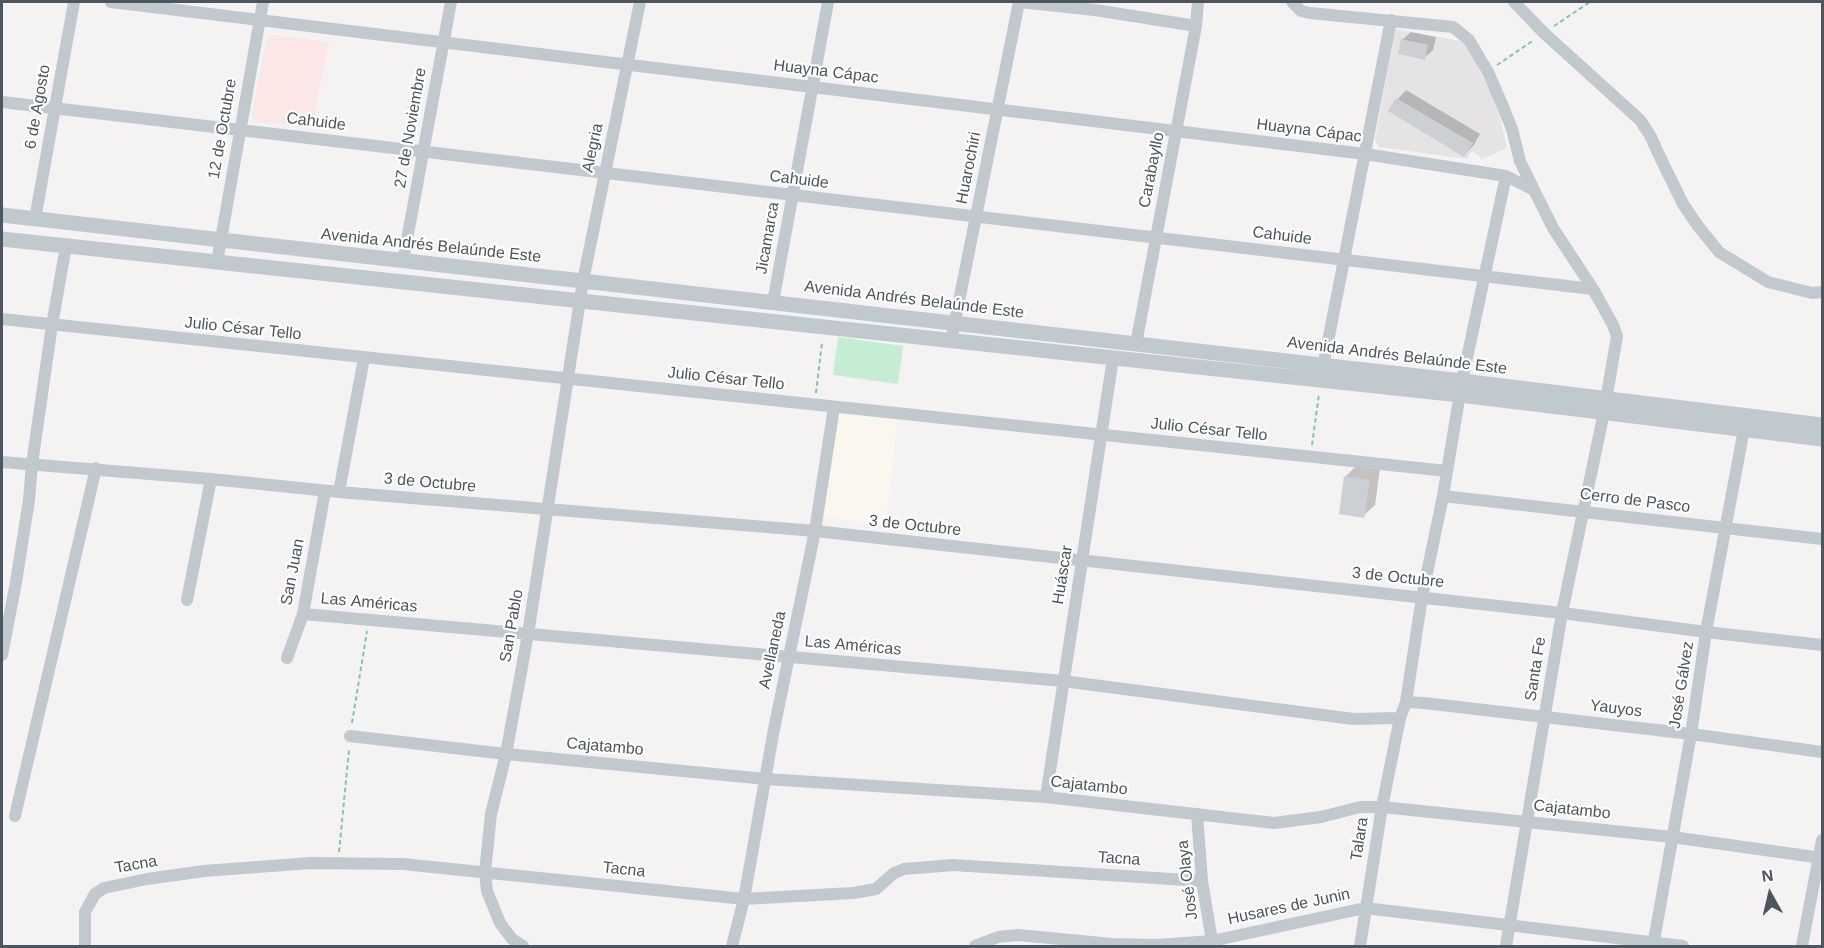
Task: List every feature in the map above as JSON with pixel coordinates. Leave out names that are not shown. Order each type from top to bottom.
[{"type":"street","name":"6 de Agosto","points":[[35,219],[74,2]]},
{"type":"street","name":"Huayna Cápac","points":[[111,2],[1365,154],[1506,176],[1534,190]]},
{"type":"street","name":"12 de Octubre","points":[[217,262],[263,2]]},
{"type":"street","name":"27 de Noviembre","points":[[404,261],[451,2]]},
{"type":"street","name":"Alegria","points":[[580,301],[640,2]]},
{"type":"street","name":"Jicamarca","points":[[773,303],[828,2]]},
{"type":"street","points":[[1019,2],[1096,6],[1196,26]]},
{"type":"street","name":"Huarochiri","points":[[951,341],[1019,2]]},
{"type":"street","name":"Carabayllo","points":[[1136,344],[1196,26],[1198,2]]},
{"type":"street","name":"Santa Fe","points":[[1292,2],[1300,11],[1310,13],[1453,27],[1469,40],[1488,72],[1512,129],[1520,161],[1534,190],[1553,228],[1593,289],[1617,336],[1562,613],[1506,946]]},
{"type":"street","points":[[1514,2],[1544,33],[1640,120],[1651,137],[1683,204],[1719,252],[1768,282],[1812,293],[1822,292]]},
{"type":"street","points":[[1322,373],[1390,20]]},
{"type":"street","name":"Cahuide","points":[[2,102],[1593,289]]},
{"type":"street","name":"Talara","points":[[1360,946],[1382,807],[1400,718],[1406,702],[1422,597],[1443,496],[1461,388],[1506,176]]},
{"type":"street","name":"Avenida Andrés Belaúnde Este","points":[[2,215],[1136,344],[1322,373]]},
{"type":"street","name":"Avenida Andrés Belaúnde Este","points":[[2,239],[1113,358],[1322,373],[1605,405],[1822,426]]},
{"type":"street","points":[[2,654],[29,500],[52,325],[66,246]]},
{"type":"street","name":"San Pablo","points":[[522,946],[512,939],[500,923],[487,891],[485,872],[491,814],[506,754],[528,634],[580,301]]},
{"type":"street","name":"Julio César Tello","points":[[2,319],[1447,471]]},
{"type":"street","points":[[339,492],[364,358]]},
{"type":"street","name":"Huáscar","points":[[1046,797],[1113,358]]},
{"type":"street","name":"Avenida Andrés Belaúnde Este","points":[[1605,405],[1744,429],[1822,439]]},
{"type":"street","name":"Avellaneda","points":[[732,946],[744,899],[788,656],[815,531],[834,407]]},
{"type":"street","name":"José Gálvez","points":[[1653,945],[1691,734],[1706,632],[1744,429]]},
{"type":"street","name":"3 de Octubre","points":[[2,462],[96,468],[325,491],[815,531],[1422,597],[1822,645]]},
{"type":"street","points":[[15,816],[96,468]]},
{"type":"street","points":[[188,600],[211,479]]},
{"type":"street","name":"San Juan","points":[[287,658],[303,614],[325,491]]},
{"type":"street","name":"Cerro de Pasco","points":[[1443,496],[1822,539]]},
{"type":"street","name":"Las Américas","points":[[303,614],[1063,681],[1353,719],[1400,718]]},
{"type":"street","name":"Yauyos","points":[[1406,702],[1691,734],[1822,752]]},
{"type":"street","name":"Cajatambo","points":[[350,736],[506,754],[766,779],[1046,797],[1274,823],[1321,817],[1360,807],[1382,807],[1672,837],[1821,858]]},
{"type":"street","name":"José Olaya","points":[[1197,814],[1202,881],[1212,941]]},
{"type":"street","points":[[1802,946],[1821,858],[1822,840]]},
{"type":"street","name":"Tacna","points":[[85,946],[85,912],[95,894],[104,888],[204,871],[339,862],[403,864],[744,899],[853,893],[876,889],[894,873],[904,870],[953,865],[1202,881]]},
{"type":"street","name":"Husares de Junin","points":[[975,946],[998,937],[1018,935],[1112,944],[1156,945],[1212,941],[1365,908],[1653,945],[1683,946]]},
{"type":"path","points":[[814,405],[824,327]]},
{"type":"path","points":[[1311,457],[1322,373]]},
{"type":"path","points":[[339,862],[350,736],[365,648]]},
{"type":"shaded area","points":[[1395,29],[1466,42],[1498,109],[1507,148],[1482,159],[1472,151],[1467,159],[1379,147],[1375,140]]},
{"type":"shaded area","points":[[273,35],[329,42],[312,126],[256,122],[252,114],[266,40]]},
{"type":"shaded area","points":[[839,408],[898,414],[885,525],[823,517]]},
{"type":"green space","points":[[838,337],[903,346],[898,384],[833,375]]},
{"type":"building","points":[[1401,39],[1428,45],[1425,60],[1398,54]]},
{"type":"building","points":[[1396,98],[1473,143],[1464,157],[1388,111]]},
{"type":"building","points":[[1344,476],[1370,480],[1364,518],[1339,514]]}]
